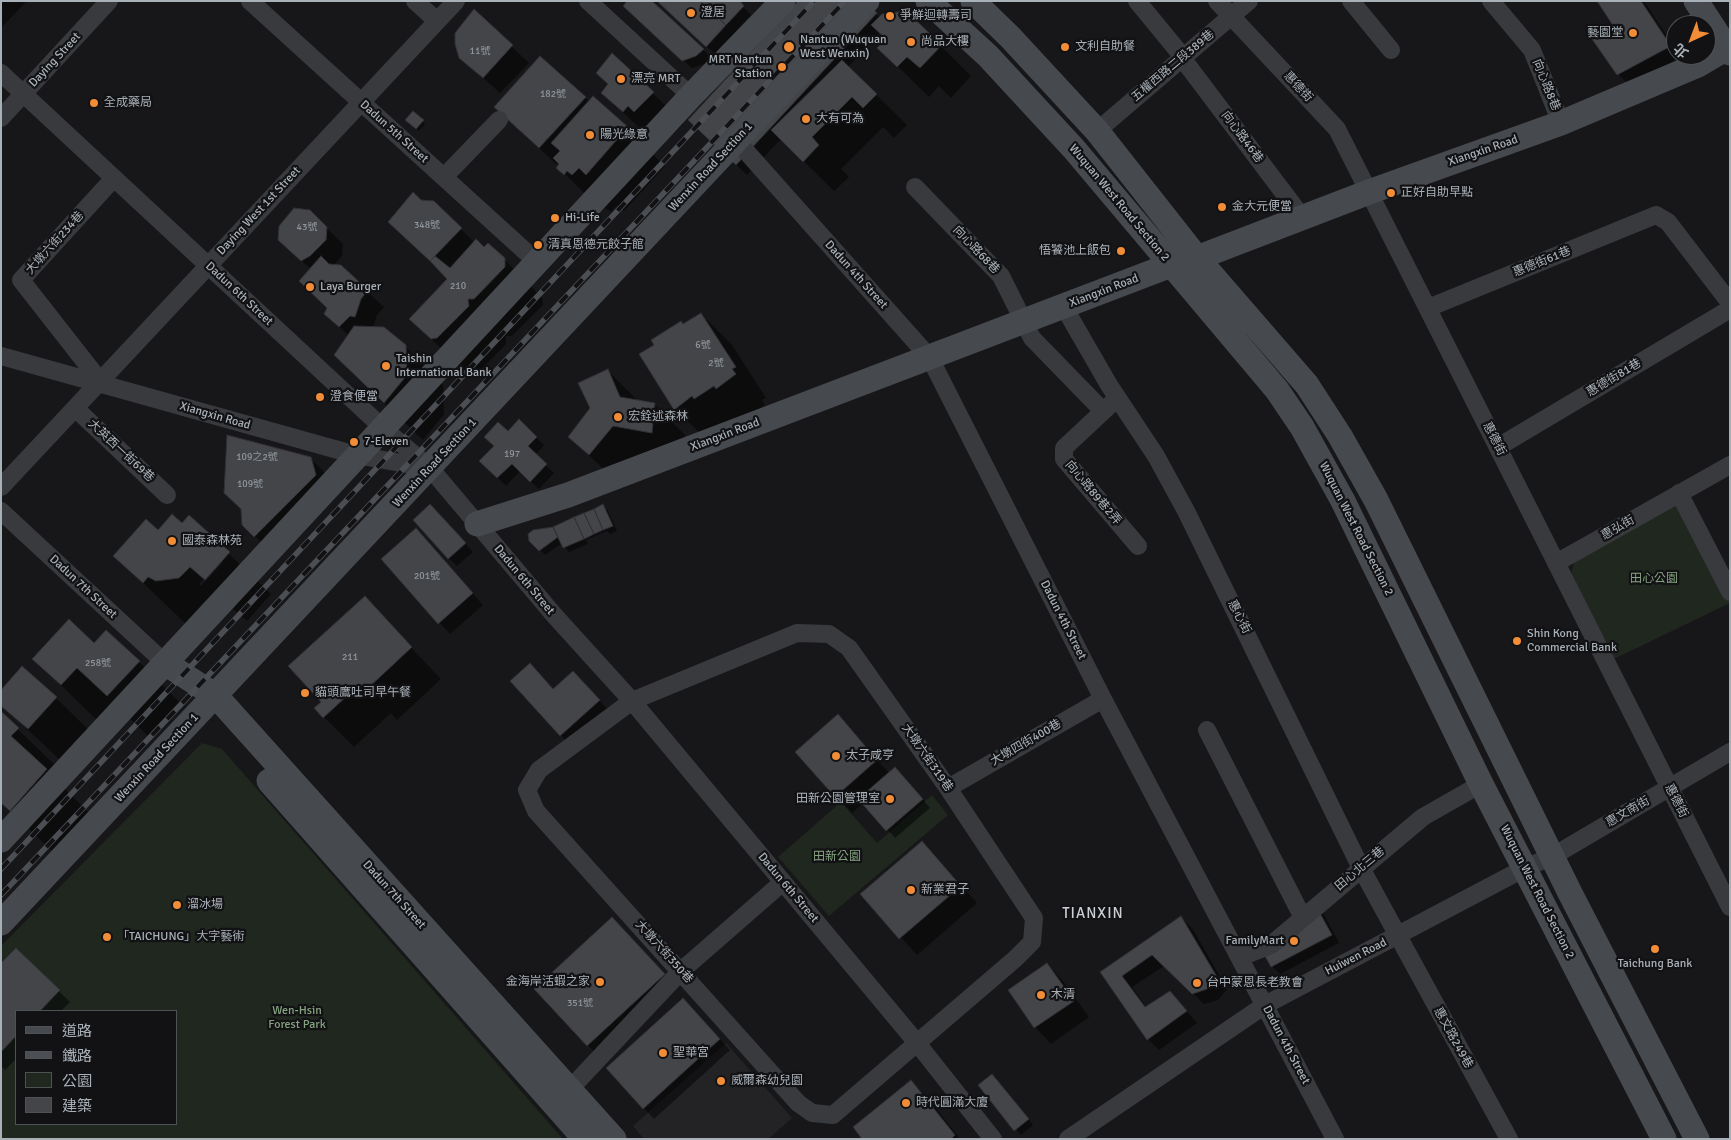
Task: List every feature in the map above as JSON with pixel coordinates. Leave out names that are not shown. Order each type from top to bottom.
[{"type":"main road","points":[[1,840],[356,455],[691,96],[783,1]]},
{"type":"main road","name":"Wenxin Road Section 1","points":[[1,923],[867,1]]},
{"type":"main road","name":"Wuquan West Road Section 2","points":[[928,1],[988,56],[1067,142],[1277,390],[1302,427],[1343,501],[1481,784],[1664,1139]]},
{"type":"main road","name":"Wuquan West Road Section 2","points":[[973,1],[1010,37],[1097,131],[1197,258],[1307,385],[1340,436],[1376,500],[1553,856],[1697,1139]]},
{"type":"main road","points":[[1696,1],[1728,49]]},
{"type":"main road","name":"Xiangxin Road","points":[[477,524],[568,495],[1171,266],[1197,258],[1302,216],[1562,124],[1698,65],[1728,49]]},
{"type":"main road","name":"Dadun 7th Street","points":[[165,664],[210,702],[614,1139]]},
{"type":"main road","name":"Dadun 7th Street","points":[[210,702],[584,1139]]},
{"type":"street","name":"Daying Street","points":[[1,118],[109,1]]},
{"type":"street","name":"Dadun 5th Street","points":[[250,1],[537,262]]},
{"type":"street","points":[[415,1],[437,22]]},
{"type":"street","name":"Daying West 1st Street","points":[[1,487],[456,1]]},
{"type":"street","points":[[588,1],[691,96]]},
{"type":"street","name":"向心路46巷","points":[[1137,1],[1183,57],[1302,216]]},
{"type":"street","name":"惠德街","points":[[1217,1],[1337,128],[1730,907]]},
{"type":"street","name":"五權西路二段389巷","points":[[1097,131],[1249,1]]},
{"type":"street","points":[[1351,1],[1391,50]]},
{"type":"street","name":"向心路8巷","points":[[1491,1],[1532,50],[1562,124]]},
{"type":"street","name":"Dadun 6th Street","points":[[1,73],[383,428],[430,468],[554,615],[632,701],[918,1043],[993,1139]]},
{"type":"street","points":[[444,177],[500,120]]},
{"type":"street","name":"Dadun 4th Street","points":[[736,140],[930,358],[1103,699],[1241,957],[1335,1139]]},
{"type":"street","name":"大墩六街234巷","points":[[99,382],[21,280],[114,178]]},
{"type":"street","name":"向心路68巷","points":[[915,186],[1001,276],[1025,322]]},
{"type":"street","name":"惠德街61巷","points":[[1428,308],[1656,215],[1668,222],[1730,303]]},
{"type":"street","name":"惠心街","points":[[1064,307],[1156,456],[1186,511],[1361,868],[1397,936]]},
{"type":"street","name":"惠德街81巷","points":[[1498,447],[1730,309]]},
{"type":"street","points":[[1025,322],[1032,338],[1102,410]]},
{"type":"street","name":"Xiangxin Road","points":[[1,356],[356,455],[430,468]]},
{"type":"street","name":"向心路89巷2弄","points":[[1119,398],[1102,410],[1064,448],[1064,459],[1138,546]]},
{"type":"street","name":"大英西一街69巷","points":[[75,408],[167,495]]},
{"type":"street","name":"惠弘街","points":[[1556,563],[1730,465]]},
{"type":"street","points":[[1679,494],[1730,592]]},
{"type":"street","name":"Dadun 7th Street","points":[[1,511],[165,664]]},
{"type":"street","name":"大墩六街319巷","points":[[632,701],[798,633],[829,634],[849,648],[948,788],[1034,918],[1032,942],[918,1043]]},
{"type":"street","name":"大墩四街400巷","points":[[948,788],[1103,699]]},
{"type":"street","name":"大墩六街350巷","points":[[632,701],[539,770],[527,790],[536,811],[798,1103],[812,1113],[833,1115],[918,1043]]},
{"type":"street","points":[[1208,730],[1303,918]]},
{"type":"street","name":"惠文南街","points":[[1553,856],[1730,752]]},
{"type":"street","name":"田心北三巷","points":[[1241,957],[1271,945],[1423,817],[1481,784]]},
{"type":"street","name":"Huiwen Road","points":[[1068,1139],[1265,1005],[1525,868],[1553,856]]},
{"type":"street","points":[[569,1090],[681,971],[783,882]]},
{"type":"street","name":"惠文路249巷","points":[[1397,936],[1509,1139]]},
{"type":"shaded area","name":"威爾森幼兒園","points":[[726,1043],[792,1118],[768,1139],[644,1139],[633,1126]]},
{"type":"green space","name":"田心公園","points":[[1678,502],[1730,603],[1614,659],[1571,575],[1574,561]]},
{"type":"green space","name":"Wen-Hsin Forest Park","points":[[202,743],[222,749],[563,1139],[1,1139],[1,946]]},
{"type":"green space","name":"田新公園","points":[[932,795],[948,815],[829,916],[778,857],[841,802],[877,843]]},
{"type":"building","points":[[627,1],[652,1],[704,49],[696,56],[682,61],[623,6]]},
{"type":"building","name":"澄居","points":[[657,1],[700,1],[726,25],[706,47]]},
{"type":"building","points":[[700,1],[740,1],[744,6],[726,25]]},
{"type":"building","name":"MRT Nantun Station","points":[[798,1],[864,1],[877,13],[736,165],[688,120]]},
{"type":"building","name":"藝園堂","points":[[1597,1],[1641,1],[1666,38],[1666,49],[1617,75],[1592,39],[1614,27]]},
{"type":"building","points":[[474,9],[513,45],[483,78],[459,58],[455,44],[455,33]]},
{"type":"building","name":"尚品大樓","points":[[906,11],[942,45],[920,68],[907,57],[897,67],[877,48],[886,39],[871,25],[882,14]]},
{"type":"building","name":"漂亮 MRT","points":[[612,53],[654,92],[634,112],[628,106],[623,112],[601,93],[608,84],[596,73]]},
{"type":"building","points":[[540,56],[586,97],[539,148],[494,107]]},
{"type":"building","name":"大有可為","points":[[842,60],[877,94],[863,108],[852,97],[812,137],[819,145],[803,162],[771,130]]},
{"type":"building","name":"陽光綠意","points":[[593,96],[628,127],[586,175],[579,168],[572,175],[567,171],[564,175],[556,168],[559,164],[553,158],[560,151],[551,143]]},
{"type":"building","points":[[413,111],[424,120],[416,129],[405,120]]},
{"type":"building","points":[[413,192],[421,200],[434,201],[462,228],[430,261],[388,222]]},
{"type":"building","points":[[294,208],[310,210],[327,227],[326,240],[310,256],[301,261],[278,240],[279,226]]},
{"type":"building","points":[[476,239],[484,247],[488,243],[505,258],[505,267],[474,299],[468,299],[469,306],[437,338],[431,339],[409,319],[447,279],[430,261],[435,256],[450,268]]},
{"type":"building","points":[[321,256],[329,264],[341,265],[368,290],[361,299],[355,317],[350,316],[339,327],[324,314],[327,308],[299,281]]},
{"type":"building","points":[[701,313],[736,367],[732,369],[736,374],[716,389],[714,386],[694,399],[692,396],[674,410],[639,354],[654,345],[651,340],[681,321],[683,324]]},
{"type":"building","points":[[354,326],[384,327],[406,345],[407,375],[384,403],[334,355]]},
{"type":"building","name":"宏銓述森林","points":[[608,369],[620,397],[655,403],[652,433],[613,426],[589,455],[568,437],[590,408],[578,383]]},
{"type":"building","points":[[519,419],[537,437],[528,446],[547,464],[530,482],[512,464],[497,478],[479,461],[494,446],[484,437],[498,422],[508,431]]},
{"type":"building","points":[[227,435],[311,457],[316,475],[254,537],[242,525],[241,509],[224,493]]},
{"type":"building","points":[[430,504],[466,543],[448,559],[413,520]]},
{"type":"building","points":[[603,504],[613,526],[603,530],[594,509]]},
{"type":"building","points":[[594,509],[603,530],[594,534],[584,513]]},
{"type":"building","points":[[584,513],[594,534],[584,539],[574,517]]},
{"type":"building","name":"國泰森林苑","points":[[172,514],[182,523],[189,515],[230,552],[205,580],[190,567],[179,578],[156,581],[148,577],[143,583],[113,556],[146,519],[158,530]]},
{"type":"building","points":[[574,517],[584,539],[563,548],[553,527]]},
{"type":"building","points":[[553,527],[558,537],[539,551],[529,541],[528,534],[533,530]]},
{"type":"building","points":[[416,528],[473,593],[438,624],[381,559]]},
{"type":"building","points":[[365,596],[412,647],[366,690],[360,684],[323,718],[314,708],[321,702],[288,666]]},
{"type":"building","points":[[69,619],[94,643],[106,630],[140,661],[107,696],[77,668],[61,685],[32,659]]},
{"type":"building","points":[[530,663],[553,689],[573,671],[600,700],[560,736],[510,681]]},
{"type":"building","points":[[22,666],[57,697],[28,729],[1,706],[1,690]]},
{"type":"building","points":[[1,711],[19,728],[11,736],[47,769],[10,811],[1,803]]},
{"type":"building","name":"太子咸亨","points":[[838,714],[877,760],[835,797],[795,752]]},
{"type":"building","name":"田新公園管理室","points":[[895,767],[923,799],[886,831],[858,799]]},
{"type":"building","name":"新業君子","points":[[922,841],[961,886],[899,939],[860,894]]},
{"type":"building","name":"FamilyMart","points":[[1316,906],[1332,935],[1271,967],[1260,947]]},
{"type":"building","name":"台中蒙恩長老教會","points":[[1181,916],[1217,977],[1207,989],[1192,994],[1152,955],[1122,976],[1145,1007],[1170,991],[1187,1011],[1147,1040],[1100,972]]},
{"type":"building","name":"金海岸活蝦之家","points":[[612,917],[665,974],[587,1046],[534,989]]},
{"type":"building","points":[[16,948],[60,990],[41,1010],[15,1010],[15,1037],[1,1052],[1,963]]},
{"type":"building","name":"木清","points":[[1047,963],[1074,1001],[1034,1028],[1008,990]]},
{"type":"building","name":"聖華宮","points":[[683,998],[720,1039],[643,1109],[606,1068]]},
{"type":"building","points":[[992,1074],[1029,1119],[1014,1131],[978,1085]]},
{"type":"building","name":"時代圓滿大廈","points":[[911,1080],[955,1135],[951,1139],[862,1139],[853,1127]]},
{"type":"railway","points":[[1,869],[814,1]]},
{"type":"railway","points":[[1,895],[845,1]]},
{"type":"place","name":"澄居","points":[[691,13]]},
{"type":"place","name":"爭鮮迴轉壽司","points":[[890,16]]},
{"type":"place","name":"藝園堂","points":[[1633,33]]},
{"type":"place","name":"尚品大樓","points":[[911,42]]},
{"type":"place","name":"Nantun (Wuquan West Wenxin)","points":[[789,47]]},
{"type":"place","name":"文利自助餐","points":[[1065,47]]},
{"type":"place","name":"MRT Nantun Station","points":[[782,67]]},
{"type":"place","name":"漂亮 MRT","points":[[621,79]]},
{"type":"place","name":"全成藥局","points":[[94,103]]},
{"type":"place","name":"大有可為","points":[[806,119]]},
{"type":"place","name":"陽光綠意","points":[[590,135]]},
{"type":"place","name":"正好自助早點","points":[[1391,193]]},
{"type":"place","name":"金大元便當","points":[[1222,207]]},
{"type":"place","name":"Hi-Life","points":[[555,218]]},
{"type":"place","name":"清真恩德元餃子館","points":[[538,245]]},
{"type":"place","name":"悟饕池上飯包","points":[[1121,251]]},
{"type":"place","name":"Laya Burger","points":[[310,287]]},
{"type":"place","name":"Taishin International Bank","points":[[386,366]]},
{"type":"place","name":"澄食便當","points":[[320,397]]},
{"type":"place","name":"宏銓述森林","points":[[618,417]]},
{"type":"place","name":"7-Eleven","points":[[354,442]]},
{"type":"place","name":"國泰森林苑","points":[[172,541]]},
{"type":"place","name":"Shin Kong Commercial Bank","points":[[1517,641]]},
{"type":"place","name":"貓頭鷹吐司早午餐","points":[[305,693]]},
{"type":"place","name":"太子咸亨","points":[[836,756]]},
{"type":"place","name":"田新公園管理室","points":[[890,799]]},
{"type":"place","name":"新業君子","points":[[911,890]]},
{"type":"place","name":"溜冰場","points":[[177,905]]},
{"type":"place","name":"「TAICHUNG」大字藝術","points":[[107,937]]},
{"type":"place","name":"FamilyMart","points":[[1294,941]]},
{"type":"place","name":"Taichung Bank","points":[[1655,949]]},
{"type":"place","name":"金海岸活蝦之家","points":[[600,982]]},
{"type":"place","name":"台中蒙恩長老教會","points":[[1197,983]]},
{"type":"place","name":"木清","points":[[1041,995]]},
{"type":"place","name":"聖華宮","points":[[663,1053]]},
{"type":"place","name":"威爾森幼兒園","points":[[721,1081]]},
{"type":"place","name":"時代圓滿大廈","points":[[906,1103]]},
{"type":"district","name":"TIANXIN","points":[[1093,914]]}]
